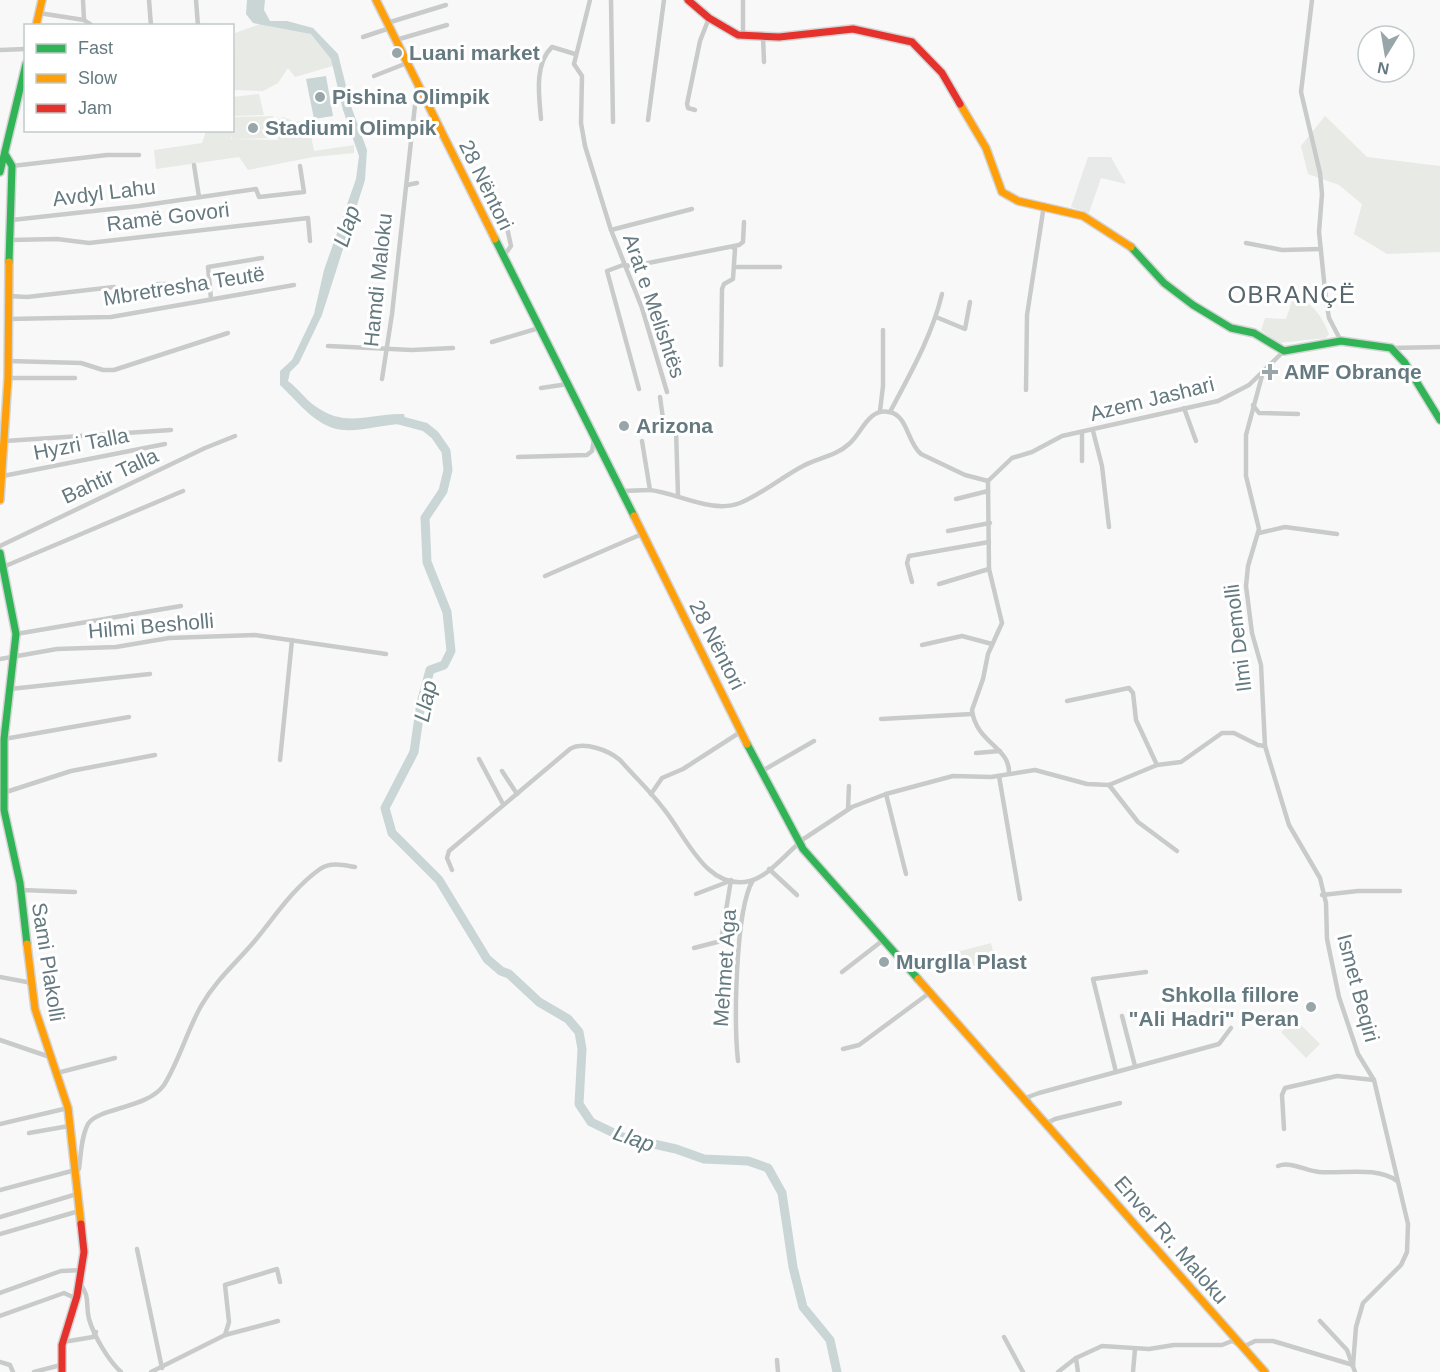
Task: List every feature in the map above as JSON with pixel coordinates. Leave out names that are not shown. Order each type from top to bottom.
[{"type":"street","points":[[36,24],[42,0]]},
{"type":"street","points":[[83,0],[84,20]]},
{"type":"street","points":[[149,0],[151,24]]},
{"type":"street","points":[[196,0],[198,24]]},
{"type":"street","name":"28 Nëntori","points":[[376,0],[642,534],[803,849]]},
{"type":"street","name":"Arat e Melishtës","points":[[590,0],[574,63],[582,76],[583,139],[610,230],[640,302],[667,392]]},
{"type":"street","points":[[611,0],[613,122]]},
{"type":"street","points":[[648,120],[664,0]]},
{"type":"street","points":[[688,0],[732,34],[742,36],[763,37],[854,29],[912,42],[934,62],[944,77],[986,148],[1002,192],[1018,201],[1044,205],[1083,216],[1106,229],[1137,252],[1164,283],[1193,305],[1231,328],[1254,333],[1284,351],[1341,341],[1391,348],[1440,347]]},
{"type":"street","points":[[742,36],[743,0]]},
{"type":"street","points":[[1312,0],[1302,92],[1320,173],[1320,249],[1329,318],[1341,341]]},
{"type":"street","points":[[363,37],[388,25],[446,4]]},
{"type":"street","points":[[39,13],[84,20],[90,24]]},
{"type":"street","points":[[62,18],[63,24]]},
{"type":"street","points":[[695,110],[688,108],[687,104],[700,41],[709,18]]},
{"type":"street","points":[[396,40],[447,25]]},
{"type":"street","points":[[763,37],[764,63]]},
{"type":"street","points":[[541,119],[538,86],[546,53],[552,47],[575,54]]},
{"type":"street","points":[[0,50],[24,49]]},
{"type":"street","points":[[374,76],[408,62]]},
{"type":"street","points":[[24,71],[3,145],[12,166],[107,155],[139,155]]},
{"type":"street","name":"Hamdi Maloku","points":[[382,379],[418,96],[416,82]]},
{"type":"street","points":[[0,172],[5,154]]},
{"type":"street","points":[[194,165],[199,197]]},
{"type":"street","name":"Hyzri Talla","points":[[0,500],[8,378],[12,166]]},
{"type":"street","name":"Avdyl Lahu","points":[[12,220],[256,189],[259,198],[304,192],[300,166]]},
{"type":"street","name":"Hamdi Maloku","points":[[406,186],[417,183]]},
{"type":"street","points":[[1026,390],[1027,315],[1044,205]]},
{"type":"street","name":"Arat e Melishtës","points":[[610,230],[692,209]]},
{"type":"street","name":"Ramë Govori","points":[[10,240],[57,239],[74,243],[100,242],[308,219],[310,241]]},
{"type":"street","points":[[639,389],[607,271],[623,265],[633,266],[732,247],[743,243],[744,222]]},
{"type":"street","name":"28 Nëntori","points":[[503,257],[511,246],[506,223]]},
{"type":"street","points":[[1246,243],[1282,250],[1320,249]]},
{"type":"street","points":[[721,365],[723,289],[724,284],[733,279],[736,267],[735,249],[732,247]]},
{"type":"street","points":[[212,299],[210,265],[262,258]]},
{"type":"street","points":[[736,267],[780,267]]},
{"type":"street","points":[[158,284],[210,285]]},
{"type":"street","name":"Mbretresha Teutë","points":[[8,319],[111,317],[294,285]]},
{"type":"street","points":[[8,296],[27,297],[114,287]]},
{"type":"street","points":[[890,412],[936,317],[942,294]]},
{"type":"street","points":[[936,317],[965,329],[970,302]]},
{"type":"street","points":[[492,342],[539,328]]},
{"type":"street","points":[[880,411],[883,386],[883,330]]},
{"type":"street","points":[[8,361],[81,363],[103,370],[114,370],[228,333]]},
{"type":"street","points":[[328,346],[387,349],[453,348]]},
{"type":"street","points":[[1391,348],[1405,363],[1440,420]]},
{"type":"street","name":"Azem Jashari","points":[[988,481],[1012,458],[1032,452],[1062,436],[1210,404],[1232,395],[1263,372],[1284,351]]},
{"type":"street","name":"Ilmi Demolli","points":[[1263,372],[1246,435],[1245,468],[1259,521],[1259,532],[1248,566],[1246,586],[1252,633],[1262,665],[1265,746],[1289,825],[1320,878],[1322,895],[1326,903]]},
{"type":"street","points":[[8,378],[75,378]]},
{"type":"street","points":[[541,388],[568,384]]},
{"type":"street","points":[[660,397],[664,426],[676,429],[678,496]]},
{"type":"street","points":[[1253,405],[1260,413],[1298,414]]},
{"type":"street","points":[[1184,408],[1196,441]]},
{"type":"street","points":[[621,491],[650,490],[720,506],[740,503],[804,465],[845,447],[869,418],[880,411],[890,412],[900,417],[914,449],[965,475],[988,481],[989,566],[1002,623],[992,644],[983,679],[974,700],[972,714],[988,743],[1007,759],[1009,773]]},
{"type":"street","points":[[4,436],[171,430]]},
{"type":"street","points":[[1093,431],[1102,466],[1108,527]]},
{"type":"street","name":"Azem Jashari","points":[[1082,432],[1082,461]]},
{"type":"street","name":"Bahtir Talla","points":[[0,546],[205,448],[235,436]]},
{"type":"street","points":[[518,457],[586,455],[592,451],[594,438]]},
{"type":"street","points":[[642,441],[650,490]]},
{"type":"street","name":"Hyzri Talla","points":[[3,476],[165,444]]},
{"type":"street","points":[[3,567],[183,491]]},
{"type":"street","points":[[956,498],[988,491]]},
{"type":"street","points":[[948,531],[990,523]]},
{"type":"street","points":[[1259,532],[1285,527],[1337,534]]},
{"type":"street","points":[[544,576],[642,534]]},
{"type":"street","points":[[912,582],[907,563],[909,556],[989,542]]},
{"type":"street","points":[[0,554],[16,634],[14,657]]},
{"type":"street","points":[[939,584],[989,566]]},
{"type":"street","points":[[16,634],[181,606]]},
{"type":"street","name":"Hilmi Besholli","points":[[0,659],[57,649],[116,647],[169,638],[255,635],[386,654]]},
{"type":"street","points":[[922,645],[962,636],[992,644]]},
{"type":"street","points":[[280,760],[292,640]]},
{"type":"street","name":"Sami Plakolli","points":[[14,657],[4,740],[3,793],[6,825],[20,890],[35,1009],[68,1108],[84,1252],[77,1299],[63,1342],[61,1369]]},
{"type":"street","points":[[10,689],[150,674]]},
{"type":"street","points":[[1066,700],[1129,688],[1133,693],[1136,720],[1157,765]]},
{"type":"street","points":[[881,719],[972,714]]},
{"type":"street","points":[[4,740],[129,717]]},
{"type":"street","points":[[651,794],[662,778],[683,769],[742,731]]},
{"type":"street","points":[[803,849],[802,840],[848,809],[886,794],[953,776],[999,776],[1035,770],[1087,784],[1109,785],[1157,765],[1181,762],[1222,733],[1234,734],[1265,746]]},
{"type":"street","points":[[762,771],[814,741]]},
{"type":"street","points":[[452,870],[447,858],[449,851],[570,749],[581,745],[617,757],[651,794],[702,863],[714,873],[731,880]]},
{"type":"street","points":[[976,753],[1000,751]]},
{"type":"street","points":[[3,793],[71,771],[155,755]]},
{"type":"street","points":[[479,759],[503,804]]},
{"type":"street","points":[[502,771],[517,794]]},
{"type":"street","points":[[999,776],[1020,899]]},
{"type":"street","points":[[1109,785],[1138,822],[1177,851]]},
{"type":"street","points":[[848,809],[849,786]]},
{"type":"street","points":[[886,794],[906,874]]},
{"type":"street","points":[[696,894],[731,880],[753,880],[798,844],[803,849]]},
{"type":"street","name":"Enver Rr. Maloku","points":[[803,849],[1265,1372]]},
{"type":"street","points":[[0,1190],[80,1169],[83,1143],[89,1122],[98,1116],[134,1106],[163,1086],[201,1006],[228,967],[252,944],[276,910],[321,869],[332,864],[355,867]]},
{"type":"street","points":[[769,868],[797,895]]},
{"type":"street","points":[[693,948],[717,944],[721,941],[731,880]]},
{"type":"street","name":"Mehmet Aga","points":[[738,1060],[735,1007],[746,899],[753,880]]},
{"type":"street","name":"Sami Plakolli","points":[[20,890],[75,892]]},
{"type":"street","points":[[1322,895],[1365,890],[1400,891]]},
{"type":"street","name":"Ismet Beqiri","points":[[1326,903],[1327,939],[1339,997],[1358,1054],[1374,1080],[1408,1224],[1407,1252],[1396,1272],[1363,1303],[1356,1327],[1353,1365]]},
{"type":"street","points":[[842,972],[882,941],[890,945]]},
{"type":"street","points":[[1116,1072],[1093,978],[1146,972]]},
{"type":"street","points":[[0,977],[32,983]]},
{"type":"street","points":[[843,1049],[859,1045],[928,994],[935,998]]},
{"type":"street","points":[[1122,1016],[1136,1066]]},
{"type":"street","points":[[1030,1104],[1028,1097],[1039,1093],[1219,1044],[1231,1028]]},
{"type":"street","points":[[0,1040],[50,1057]]},
{"type":"street","points":[[57,1073],[116,1058]]},
{"type":"street","points":[[1284,1129],[1282,1095],[1285,1088],[1337,1076],[1374,1080]]},
{"type":"street","points":[[1051,1129],[1049,1122],[1055,1119],[1120,1103]]},
{"type":"street","points":[[0,1124],[68,1108]]},
{"type":"street","points":[[29,1133],[69,1126]]},
{"type":"street","points":[[1278,1166],[1284,1164],[1317,1172],[1381,1173],[1397,1181]]},
{"type":"street","points":[[0,1217],[77,1194]]},
{"type":"street","points":[[0,1234],[79,1211]]},
{"type":"street","points":[[137,1249],[162,1368]]},
{"type":"street","points":[[225,1335],[228,1322],[225,1285],[277,1269],[280,1282]]},
{"type":"street","points":[[0,1293],[61,1271],[82,1270]]},
{"type":"street","points":[[80,1283],[88,1295],[89,1318],[121,1372]]},
{"type":"street","points":[[0,1316],[64,1293],[77,1299]]},
{"type":"street","points":[[151,1372],[225,1335],[278,1321]]},
{"type":"street","points":[[1320,1321],[1347,1350],[1355,1372]]},
{"type":"street","points":[[63,1342],[93,1337],[96,1332]]},
{"type":"street","points":[[1004,1337],[1023,1372]]},
{"type":"street","points":[[1058,1372],[1076,1358],[1102,1346],[1136,1348],[1222,1345],[1232,1341],[1240,1345]]},
{"type":"street","points":[[1248,1353],[1245,1346],[1248,1344],[1273,1341],[1353,1365]]},
{"type":"street","points":[[1133,1372],[1136,1348]]},
{"type":"street","points":[[1076,1358],[1078,1372]]},
{"type":"street","points":[[777,1360],[778,1372]]},
{"type":"street","points":[[0,1362],[10,1365],[13,1372]]},
{"type":"street","points":[[34,1372],[61,1369]]},
{"type":"shaded area","points":[[260,24],[306,32],[325,44],[332,53],[336,65],[295,77],[288,68],[278,83],[263,91],[234,90],[235,33]]},
{"type":"shaded area","points":[[259,94],[264,115],[234,116],[234,97]]},
{"type":"shaded area","points":[[273,116],[272,138],[232,139],[232,136],[231,139],[278,140],[277,120],[283,117],[295,122],[308,120],[314,151],[354,145],[354,153],[313,157],[248,170],[239,157],[156,169],[154,150],[202,143],[206,132],[234,132],[234,117]]},
{"type":"shaded area","points":[[1325,116],[1367,157],[1440,166],[1440,252],[1387,254],[1354,234],[1362,204],[1339,185],[1308,174],[1301,146]]},
{"type":"shaded area","points":[[1088,157],[1111,157],[1126,184],[1101,178],[1089,213],[1071,207]]},
{"type":"shaded area","points":[[1294,295],[1311,306],[1320,316],[1329,334],[1326,338],[1278,343],[1261,330],[1265,318],[1286,319]]},
{"type":"shaded area","points":[[991,943],[995,960],[962,969],[957,952]]},
{"type":"shaded area","points":[[1295,1019],[1320,1044],[1306,1058],[1281,1032]]},
{"type":"water","points":[[247,0],[265,0],[264,10],[270,21],[287,21],[313,28],[338,54],[351,106],[367,150],[365,180],[322,315],[299,363],[290,372],[288,381],[311,403],[337,417],[358,418],[404,414],[406,424],[358,430],[330,427],[309,414],[280,385],[280,371],[292,360],[314,314],[324,270],[356,179],[359,156],[343,110],[331,59],[311,34],[253,23],[246,14]]},
{"type":"water","name":"Pishina Olimpik","points":[[326,76],[333,116],[314,119],[306,79]]},
{"type":"waterway","name":"Llap","points":[[395,419],[425,427],[435,435],[446,451],[448,470],[443,491],[425,518],[427,562],[447,612],[451,651],[444,665],[430,670],[421,703],[414,752],[385,808],[392,833],[439,880],[487,959],[501,971],[509,974],[539,1002],[568,1019],[579,1032],[582,1049],[579,1104],[591,1122],[622,1137],[676,1149],[704,1159],[748,1161],[768,1168],[782,1193],[793,1267],[803,1307],[830,1340],[837,1372]]},
{"type":"traffic: fast","points":[[0,172],[24,72]]},
{"type":"traffic: fast","points":[[5,154],[12,166],[9,262]]},
{"type":"traffic: fast","points":[[495,239],[634,516]]},
{"type":"traffic: fast","points":[[1131,247],[1164,283],[1193,305],[1231,328],[1254,333],[1284,351],[1341,341],[1391,348],[1405,363],[1440,420]]},
{"type":"traffic: fast","points":[[0,553],[16,634],[4,739],[4,810],[20,883],[27,944]]},
{"type":"traffic: fast","points":[[747,744],[803,849],[918,979]]},
{"type":"traffic: slow","points":[[36,24],[42,0]]},
{"type":"traffic: slow","points":[[376,0],[495,239]]},
{"type":"traffic: slow","points":[[960,104],[986,148],[1002,192],[1018,201],[1083,216],[1131,247]]},
{"type":"traffic: slow","points":[[0,500],[8,378],[9,262]]},
{"type":"traffic: slow","points":[[634,516],[747,744]]},
{"type":"traffic: slow","points":[[27,944],[35,1009],[68,1108],[81,1224]]},
{"type":"traffic: slow","points":[[918,979],[1265,1372]]},
{"type":"traffic: jam","points":[[688,0],[709,18],[738,35],[779,37],[853,29],[912,42],[942,73],[960,104]]},
{"type":"traffic: jam","points":[[62,1372],[62,1345],[77,1296],[84,1252],[81,1224]]},
{"type":"place","name":"Luani market","points":[[397,53]]},
{"type":"place","name":"Pishina Olimpik","points":[[320,97]]},
{"type":"place","name":"Stadiumi Olimpik","points":[[253,128]]},
{"type":"place","name":"AMF Obranqe","points":[[1270,372]]},
{"type":"place","name":"Arizona","points":[[624,426]]},
{"type":"place","name":"Murglla Plast","points":[[884,962]]},
{"type":"place","name":"Shkolla fillore \"Ali Hadri\" Peran","points":[[1311,1007]]},
{"type":"district","name":"OBRANÇË","points":[[1292,295]]}]
